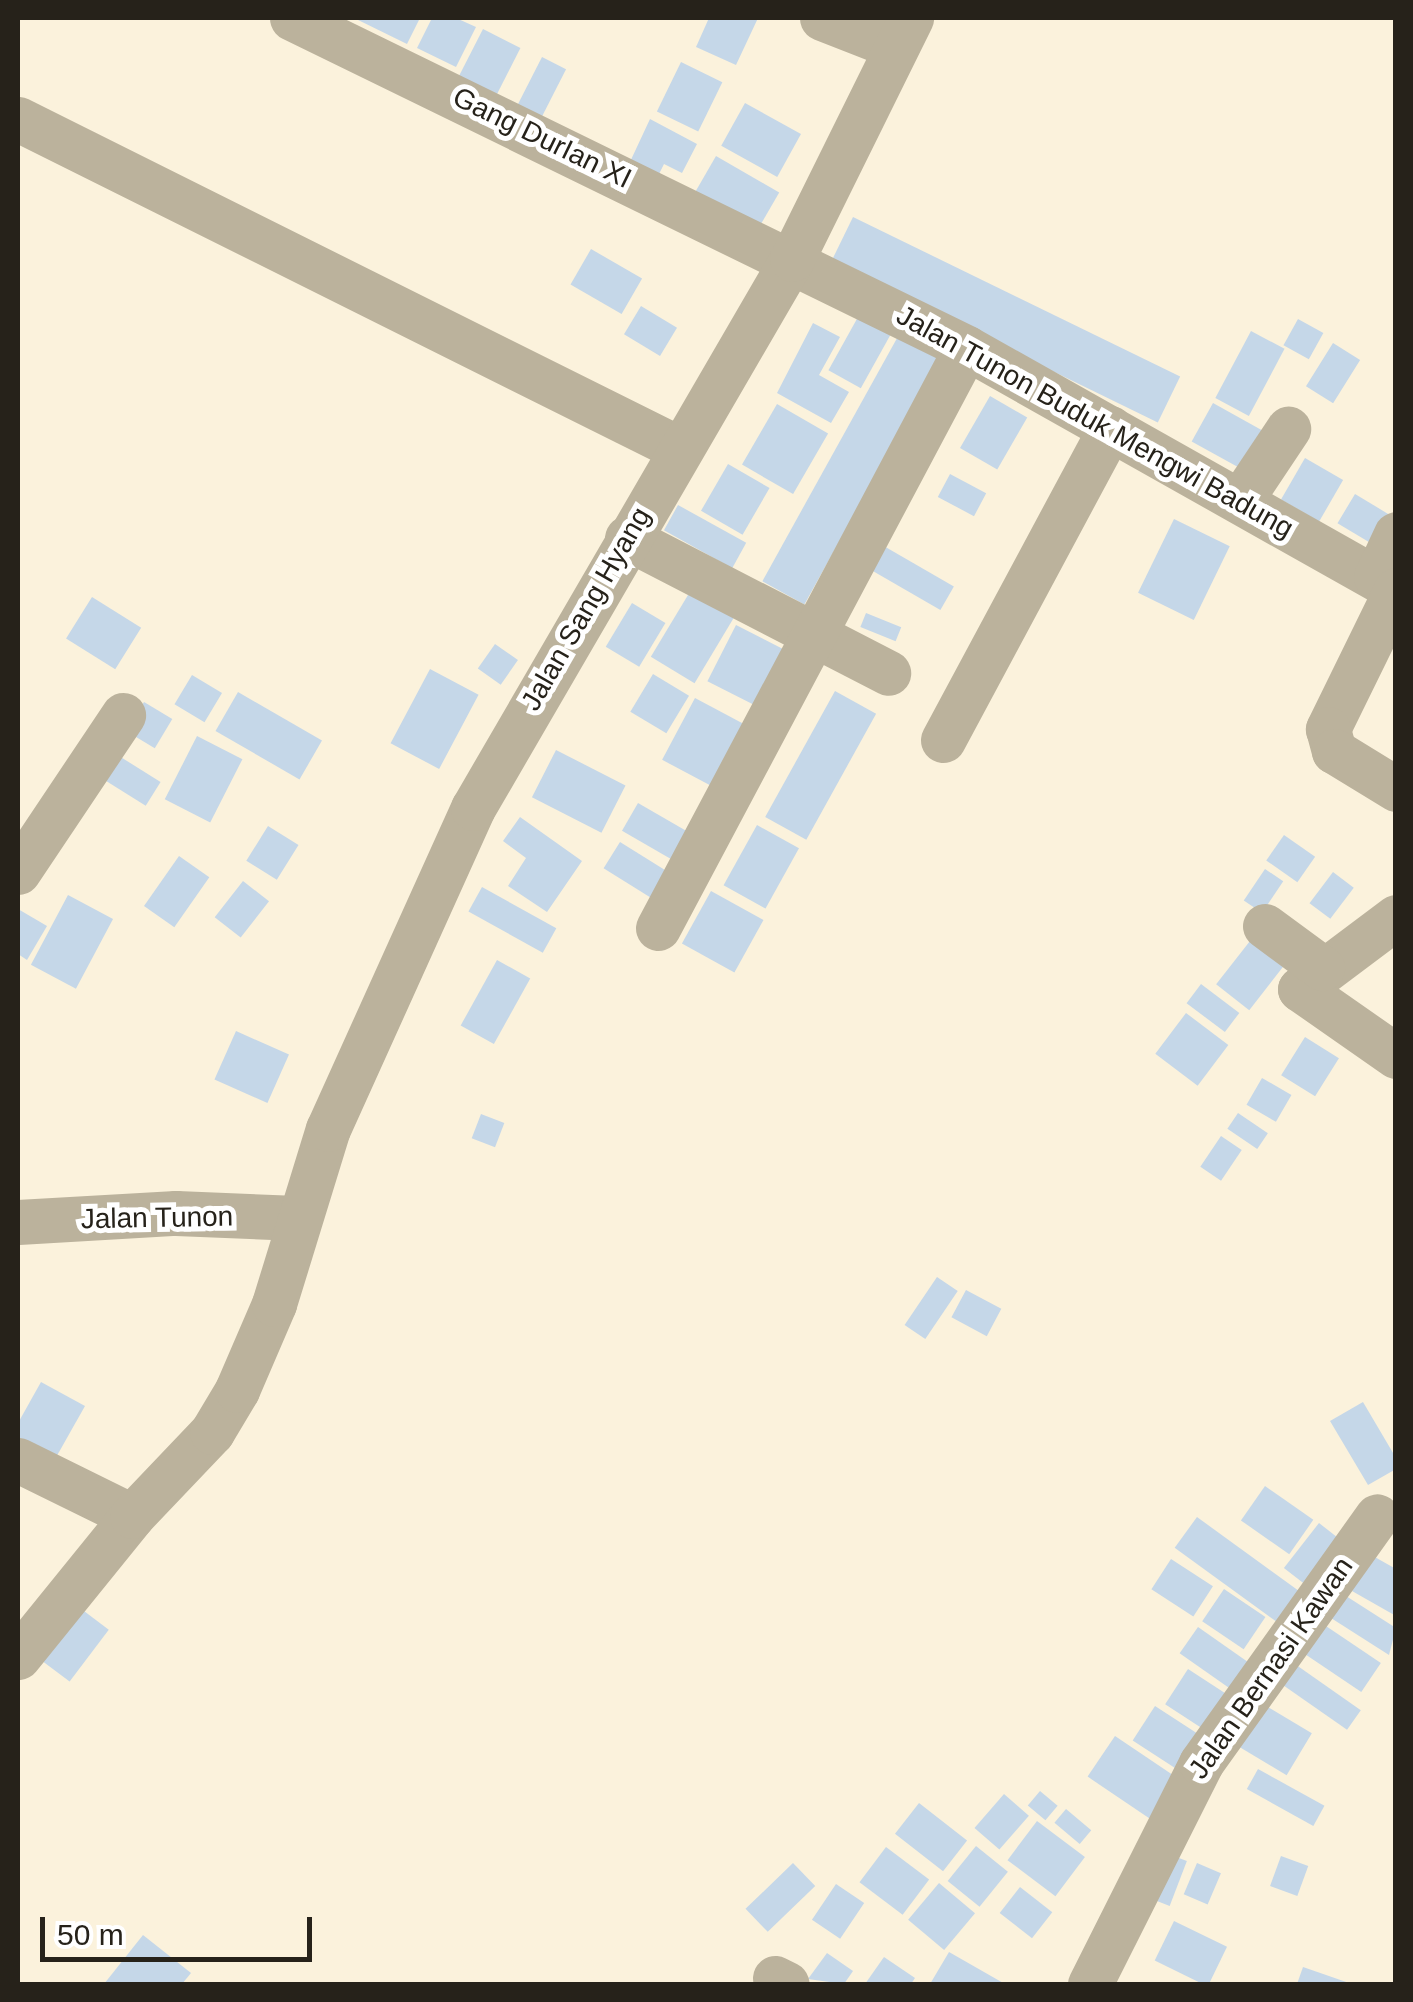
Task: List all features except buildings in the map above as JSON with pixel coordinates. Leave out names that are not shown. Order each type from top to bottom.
[{"type":"street","name":"Gang DurIan XI","points":[[292,18],[792,259]]},
{"type":"street","points":[[822,18],[904,32]]},
{"type":"street","name":"Jalan Sang Hyang","points":[[18,1656],[132,1516],[212,1432],[237,1390],[274,1304],[297,1218],[380,1003],[473,808],[792,259],[904,32]]},
{"type":"street","points":[[18,119],[680,448]]},
{"type":"street","name":"Jalan Tunon Buduk Mengwi Badung","points":[[792,259],[1110,428],[1389,586]]},
{"type":"street","points":[[658,928],[958,363]]},
{"type":"street","points":[[943,740],[1110,428]]},
{"type":"street","points":[[1240,500],[1288,429]]},
{"type":"street","points":[[1396,534],[1389,586],[1328,729],[1334,752],[1396,789]]},
{"type":"street","points":[[627,538],[816,632],[888,674]]},
{"type":"street","points":[[18,872],[122,714]]},
{"type":"street","points":[[1396,917],[1322,968],[1300,989],[1396,1056]]},
{"type":"street","points":[[1265,926],[1322,968]]},
{"type":"street","name":"Jalan Tunon","points":[[18,1222],[176,1213],[297,1218]]},
{"type":"street","points":[[18,1460],[132,1516]]},
{"type":"street","name":"Jalan Bernasi Kawan","points":[[1090,1984],[1201,1764],[1377,1516]]}]
